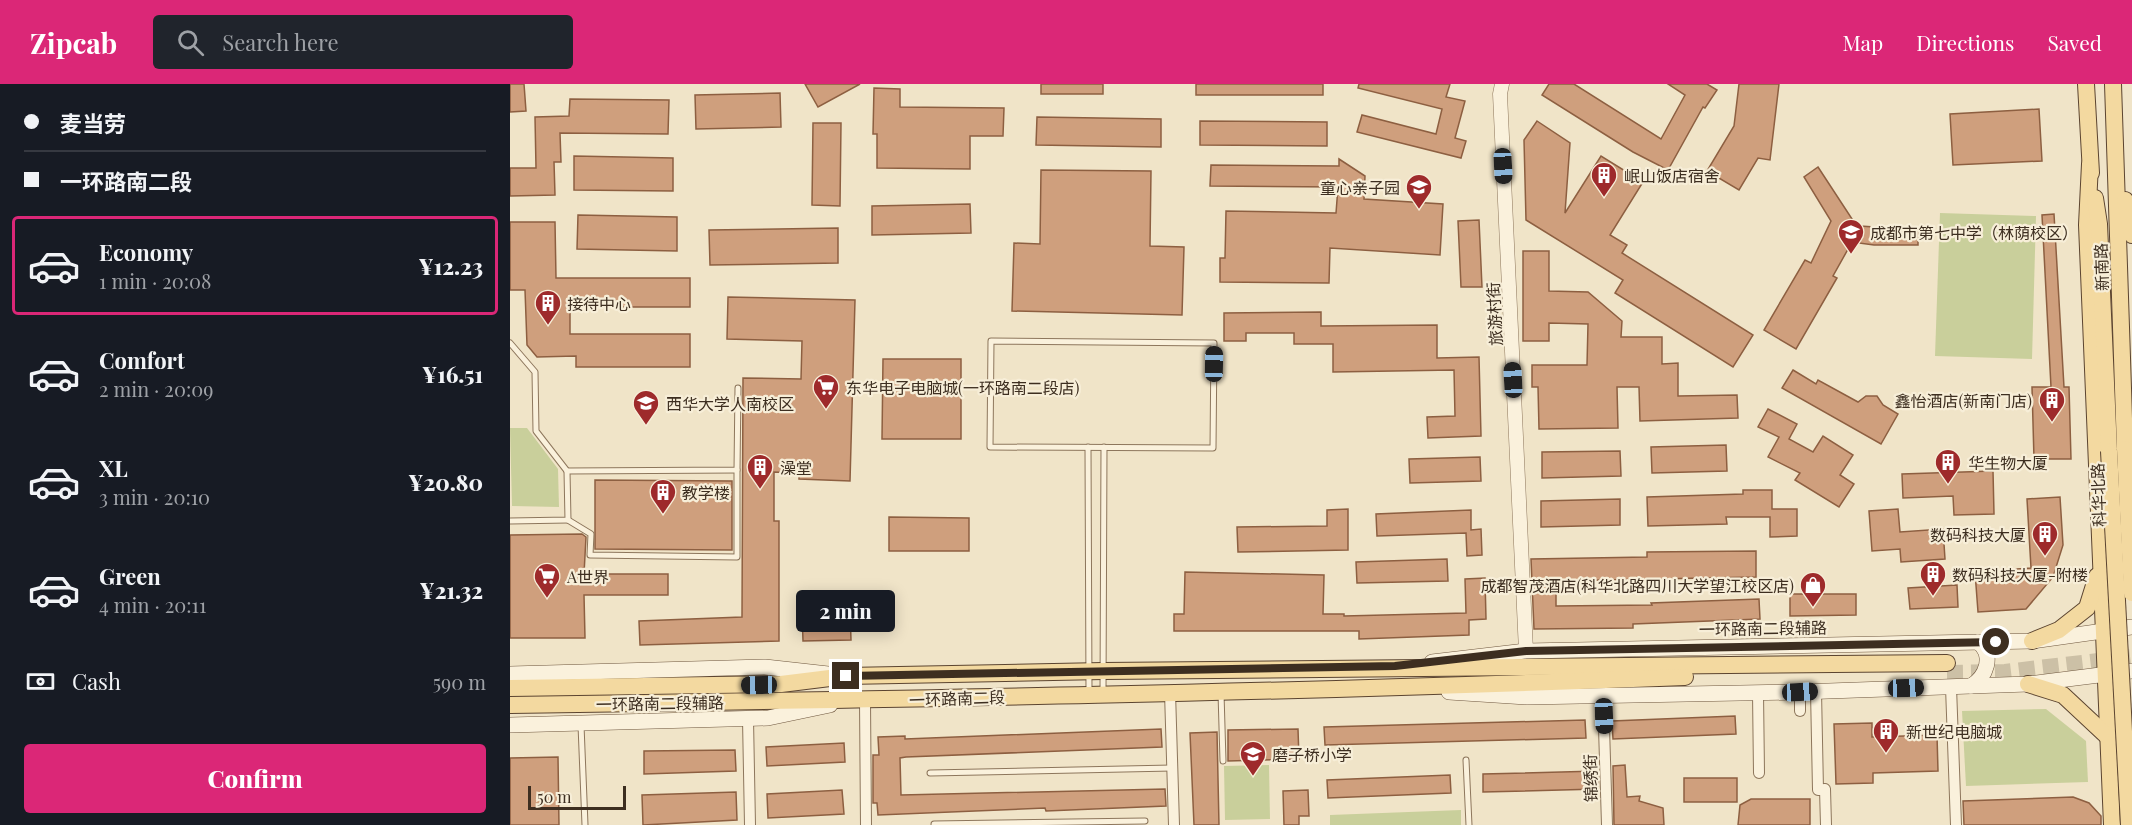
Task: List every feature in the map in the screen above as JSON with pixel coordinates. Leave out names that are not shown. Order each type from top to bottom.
[{"type":"main road","name":"新南路","points":[[2086,84],[2090,164],[2099,224],[2117,450]]},
{"type":"main road","name":"新南路","points":[[2113,84],[2116,163],[2117,450]]},
{"type":"main road","points":[[2116,163],[2132,235]]},
{"type":"main road","name":"科华北路","points":[[2090,164],[2087,225],[2112,825]]},
{"type":"main road","name":"科华北路","points":[[2117,450],[2132,593]]},
{"type":"main road","name":"科华北路","points":[[2117,450],[2129,825]]},
{"type":"main road","points":[[2098,489],[2105,515],[2122,520],[2132,516]]},
{"type":"main road","points":[[2032,641],[2059,630],[2087,608],[2100,567]]},
{"type":"main road","name":"一环路南二段辅路","points":[[1395,666],[1526,651],[2032,641],[2103,633],[2132,627]]},
{"type":"main road","points":[[1971,686],[1982,680],[1986,668],[1987,654],[1978,642]]},
{"type":"main road","name":"一环路南二段","points":[[510,688],[781,684],[846,676],[1395,666],[1948,674]]},
{"type":"main road","name":"一环路南二段辅路","points":[[510,674],[765,667],[846,676]]},
{"type":"main road","points":[[1404,688],[1527,697],[1758,693],[1816,691],[1948,674],[1971,686],[2028,684],[2132,671]]},
{"type":"main road","name":"一环路南二段","points":[[510,705],[845,701],[1404,688],[1688,676],[1948,674]]},
{"type":"main road","points":[[2028,684],[2063,695],[2109,731],[2116,704],[2132,696]]},
{"type":"main road","name":"一环路南二段辅路","points":[[510,725],[768,718],[845,701]]},
{"type":"street","name":"旅游村街","points":[[1502,84],[1500,94],[1526,651]]},
{"type":"street","points":[[1948,674],[1956,825]]},
{"type":"street","points":[[1816,691],[1818,790],[1825,789],[1826,825]]},
{"type":"street","points":[[1170,692],[1174,825]]},
{"type":"street","points":[[1800,692],[1800,711]]},
{"type":"street","points":[[1758,693],[1759,773]]},
{"type":"street","name":"锦绣街","points":[[1603,695],[1607,825]]},
{"type":"street","points":[[865,700],[866,825]]},
{"type":"street","points":[[748,718],[750,825]]},
{"type":"lane","points":[[991,341],[1214,343],[1213,448],[1088,447],[990,447],[991,341]]},
{"type":"lane","points":[[510,343],[535,372],[536,431],[567,471],[568,520]]},
{"type":"lane","points":[[510,521],[568,520],[591,534],[590,555],[737,557],[738,388]]},
{"type":"lane","points":[[1088,447],[1096,694]]},
{"type":"lane","points":[[1096,694],[1104,447]]},
{"type":"lane","points":[[567,471],[737,470]]},
{"type":"lane","points":[[1221,692],[1223,761]]},
{"type":"lane","points":[[581,723],[585,825]]},
{"type":"lane","points":[[1466,760],[1469,825]]},
{"type":"lane","points":[[930,773],[1172,768]]},
{"type":"lane","points":[[934,824],[1145,821]]},
{"type":"green space","points":[[1940,213],[2036,216],[2032,359],[1935,356]]},
{"type":"green space","points":[[510,428],[527,428],[558,469],[559,507],[512,506]]},
{"type":"green space","points":[[2046,709],[2086,741],[2088,782],[1966,786],[1962,711]]},
{"type":"green space","points":[[1269,765],[1270,819],[1225,820],[1224,766]]},
{"type":"green space","points":[[1461,810],[1461,825],[1330,825],[1330,815]]},
{"type":"building","points":[[510,84],[524,84],[526,111],[510,112]]},
{"type":"building","points":[[805,84],[860,84],[818,107]]},
{"type":"building","points":[[1041,84],[1103,84],[1103,94],[1041,94]]},
{"type":"building","points":[[1196,84],[1323,84],[1323,95],[1196,95]]},
{"type":"building","points":[[1359,84],[1450,84],[1446,97],[1465,101],[1455,138],[1466,141],[1461,158],[1357,132],[1362,115],[1436,134],[1442,109],[1358,88]]},
{"type":"building","points":[[1549,84],[1574,84],[1661,139],[1685,95],[1668,84],[1707,84],[1717,90],[1705,108],[1703,107],[1668,170],[1633,152],[1542,95]]},
{"type":"building","points":[[1739,84],[1779,84],[1770,160],[1758,158],[1739,190],[1707,171],[1734,126]]},
{"type":"building","points":[[874,88],[900,89],[900,107],[1004,108],[1003,136],[970,136],[970,169],[877,168],[877,134],[873,134]]},
{"type":"building","points":[[780,93],[781,127],[696,129],[695,95]]},
{"type":"building","points":[[570,99],[669,100],[668,134],[560,133],[561,162],[554,162],[555,195],[510,196],[510,168],[536,168],[535,117],[569,116]]},
{"type":"building","points":[[2039,109],[2042,161],[1953,165],[1950,114]]},
{"type":"building","points":[[1037,117],[1161,119],[1161,147],[1036,145]]},
{"type":"building","points":[[1200,121],[1327,122],[1327,146],[1200,145]]},
{"type":"building","name":"岷山饭店宿舍","points":[[1537,121],[1570,143],[1565,213],[1601,156],[1643,182],[1610,235],[1627,245],[1622,253],[1753,335],[1733,367],[1615,293],[1623,280],[1526,220],[1524,140]]},
{"type":"building","points":[[813,123],[841,123],[840,206],[812,205]]},
{"type":"building","points":[[574,156],[673,158],[673,191],[574,190]]},
{"type":"building","points":[[1339,159],[1365,176],[1364,199],[1443,204],[1440,255],[1330,248],[1329,283],[1220,282],[1220,258],[1225,258],[1226,211],[1336,213],[1338,187],[1210,186],[1211,165],[1339,166]]},
{"type":"building","points":[[1818,167],[1852,219],[1860,226],[1918,230],[1918,245],[1874,245],[1852,242],[1833,276],[1837,278],[1796,349],[1764,330],[1805,260],[1811,263],[1831,221],[1804,177]]},
{"type":"building","points":[[1041,170],[1151,171],[1150,246],[1184,247],[1182,315],[1012,311],[1014,243],[1040,244]]},
{"type":"building","points":[[970,204],[971,233],[872,235],[872,206]]},
{"type":"building","points":[[2054,214],[2064,387],[2069,387],[2071,459],[2034,459],[2032,387],[2051,387],[2042,215]]},
{"type":"building","points":[[578,215],[677,217],[677,251],[577,249]]},
{"type":"building","points":[[1479,220],[1482,287],[1461,287],[1458,221]]},
{"type":"building","points":[[510,222],[555,222],[556,278],[690,278],[690,307],[570,307],[570,334],[690,334],[690,367],[576,367],[576,356],[537,357],[527,345],[525,290],[510,290]]},
{"type":"building","points":[[838,228],[838,263],[710,265],[709,230]]},
{"type":"building","points":[[1523,251],[1549,251],[1549,291],[1588,292],[1622,321],[1621,337],[1662,337],[1662,364],[1678,363],[1678,396],[1737,395],[1738,418],[1640,421],[1639,387],[1617,387],[1618,428],[1539,429],[1538,387],[1532,387],[1532,365],[1587,365],[1588,324],[1549,323],[1549,341],[1523,341]]},
{"type":"building","points":[[728,297],[855,300],[850,481],[799,479],[799,473],[774,472],[774,521],[779,521],[779,641],[640,645],[639,621],[742,617],[743,378],[801,379],[802,341],[727,339]]},
{"type":"building","points":[[1321,312],[1321,326],[1437,325],[1437,358],[1479,357],[1481,436],[1428,438],[1427,417],[1455,416],[1454,370],[1333,372],[1333,344],[1294,344],[1294,333],[1246,333],[1246,341],[1224,341],[1224,313]]},
{"type":"building","points":[[883,359],[961,359],[961,439],[882,439]]},
{"type":"building","points":[[1793,370],[1816,384],[1818,380],[1858,402],[1866,396],[1877,396],[1883,405],[1898,414],[1881,444],[1782,388]]},
{"type":"building","points":[[1768,409],[1797,424],[1789,439],[1813,452],[1823,436],[1853,455],[1840,475],[1854,484],[1839,507],[1795,480],[1800,473],[1768,457],[1779,437],[1758,427]]},
{"type":"building","points":[[1726,445],[1727,471],[1652,473],[1651,447]]},
{"type":"building","points":[[1620,451],[1621,476],[1542,478],[1542,452]]},
{"type":"building","points":[[1480,457],[1481,481],[1410,483],[1409,459]]},
{"type":"building","name":"华生物大厦","points":[[1993,471],[1994,514],[1954,515],[1953,496],[1903,498],[1902,474]]},
{"type":"building","name":"教学楼","points":[[595,480],[732,481],[732,550],[595,549]]},
{"type":"building","points":[[1743,490],[1772,490],[1772,509],[1797,509],[1797,536],[1770,537],[1770,517],[1726,517],[1727,524],[1648,526],[1647,497],[1743,494]]},
{"type":"building","name":"数码科技大厦","points":[[2060,497],[2063,545],[2053,577],[2026,609],[1978,612],[1975,572],[2031,568],[2027,499]]},
{"type":"building","points":[[1620,499],[1620,525],[1541,527],[1541,501]]},
{"type":"building","points":[[1348,509],[1348,550],[1238,552],[1237,527],[1327,526],[1327,510]]},
{"type":"building","points":[[1898,509],[1900,532],[1943,529],[1945,559],[1901,562],[1900,549],[1872,551],[1869,511]]},
{"type":"building","points":[[1471,510],[1471,530],[1481,529],[1482,555],[1467,556],[1466,533],[1377,536],[1376,514]]},
{"type":"building","points":[[889,517],[969,518],[969,551],[889,551]]},
{"type":"building","name":"A世界","points":[[582,534],[586,537],[584,574],[668,574],[668,595],[584,595],[585,638],[510,638],[510,535]]},
{"type":"building","points":[[1756,551],[1756,577],[1556,581],[1556,606],[1652,605],[1651,603],[1759,599],[1760,619],[1633,624],[1633,628],[1534,629],[1531,559],[1647,557],[1647,552]]},
{"type":"building","points":[[1447,559],[1448,581],[1357,583],[1356,562]]},
{"type":"building","points":[[1185,572],[1324,575],[1323,614],[1344,614],[1344,616],[1466,613],[1465,579],[1485,578],[1486,619],[1469,620],[1469,635],[1359,639],[1359,631],[1174,631],[1174,614],[1184,614]]},
{"type":"building","name":"数码科技大厦-附楼","points":[[1957,585],[1958,607],[1910,609],[1908,588]]},
{"type":"building","points":[[1790,594],[1856,594],[1856,615],[1790,616]]},
{"type":"building","points":[[802,610],[850,610],[851,640],[803,641]]},
{"type":"building","points":[[1735,716],[1736,734],[1613,739],[1612,721]]},
{"type":"building","points":[[1585,720],[1586,738],[1325,745],[1324,727]]},
{"type":"building","name":"新世纪电脑城","points":[[1872,723],[1872,737],[1937,735],[1938,771],[1873,773],[1873,783],[1836,784],[1834,724]]},
{"type":"building","points":[[1161,729],[1162,747],[900,758],[901,795],[1165,789],[1166,806],[878,815],[877,803],[873,803],[873,755],[879,755],[878,737],[905,736],[905,739]]},
{"type":"building","points":[[1298,729],[1299,759],[1228,761],[1228,730]]},
{"type":"building","points":[[1217,732],[1219,825],[1194,825],[1190,733]]},
{"type":"building","points":[[844,743],[845,762],[767,766],[766,747]]},
{"type":"building","points":[[735,750],[736,771],[644,774],[644,751]]},
{"type":"building","points":[[558,757],[559,825],[510,825],[510,758]]},
{"type":"building","points":[[1625,765],[1627,797],[1640,796],[1639,801],[1663,808],[1664,825],[1614,825],[1613,766]]},
{"type":"building","points":[[1598,771],[1598,789],[1483,792],[1483,774]]},
{"type":"building","points":[[1450,775],[1451,793],[1328,798],[1327,780]]},
{"type":"building","points":[[1684,778],[1737,778],[1737,802],[1684,802]]},
{"type":"building","points":[[842,790],[844,814],[768,818],[767,794]]},
{"type":"building","points":[[1308,790],[1309,816],[1299,816],[1299,825],[1284,825],[1283,791]]},
{"type":"building","points":[[736,792],[737,820],[643,825],[642,795]]},
{"type":"building","points":[[2073,797],[2089,803],[2101,816],[2101,825],[1964,825],[1963,801]]},
{"type":"building","points":[[1751,799],[1810,799],[1810,825],[1738,825],[1740,805]]},
{"type":"tunnel","points":[[1947,673],[2005,672],[2132,657]]},
{"type":"place","name":"岷山饭店宿舍","points":[[1604,198]]},
{"type":"place","name":"童心亲子园","points":[[1419,210]]},
{"type":"place","name":"成都市第七中学（林荫校区）","points":[[1851,255]]},
{"type":"place","name":"接待中心","points":[[548,326]]},
{"type":"place","name":"东华电子电脑城(一环路南二段店)","points":[[826,410]]},
{"type":"place","name":"鑫怡酒店(新南门店)","points":[[2052,423]]},
{"type":"place","name":"西华大学人南校区","points":[[646,426]]},
{"type":"place","name":"华生物大厦","points":[[1948,485]]},
{"type":"place","name":"澡堂","points":[[760,490]]},
{"type":"place","name":"教学楼","points":[[663,515]]},
{"type":"place","name":"数码科技大厦","points":[[2045,557]]},
{"type":"place","name":"数码科技大厦-附楼","points":[[1933,597]]},
{"type":"place","name":"A世界","points":[[547,599]]},
{"type":"place","name":"成都智茂酒店(科华北路四川大学望江校区店)","points":[[1813,608]]},
{"type":"place","name":"新世纪电脑城","points":[[1886,754]]},
{"type":"place","name":"磨子桥小学","points":[[1253,777]]},
{"type":"route","points":[[846,676],[1395,666],[1526,651],[1996,642]]}]
